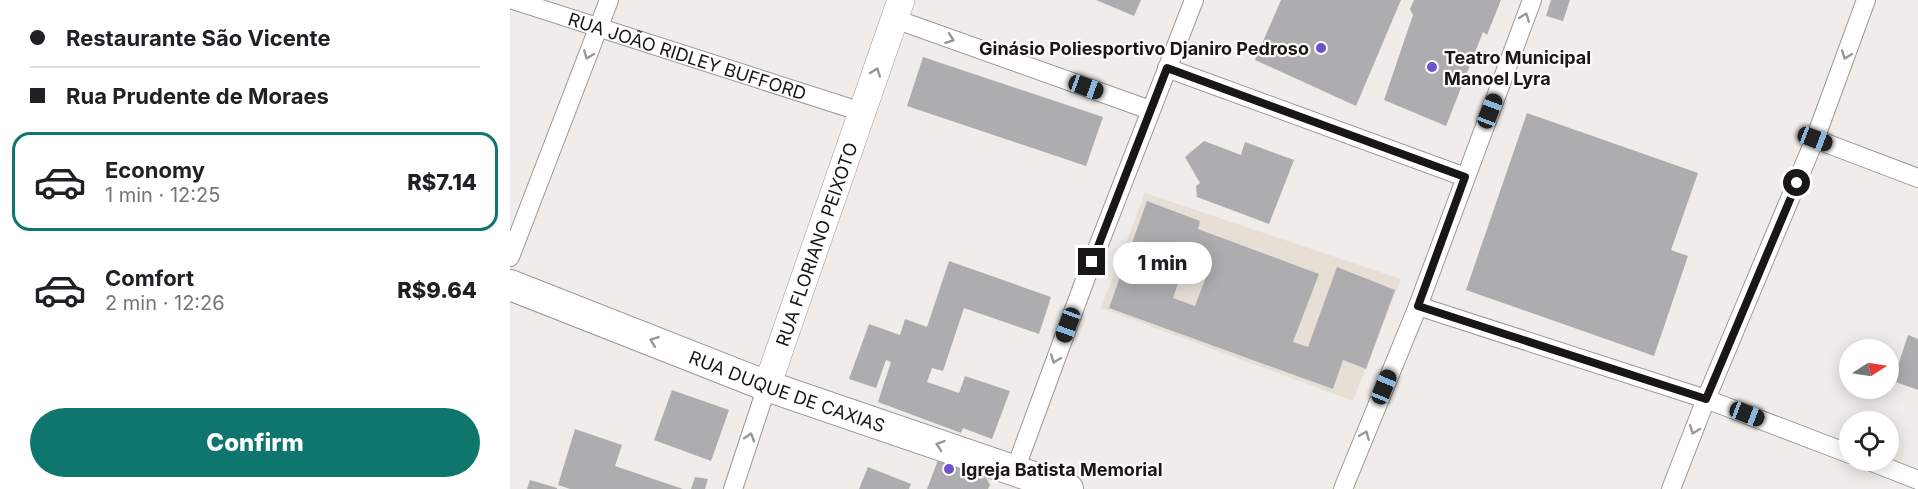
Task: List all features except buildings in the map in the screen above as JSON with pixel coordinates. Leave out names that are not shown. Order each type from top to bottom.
[{"type":"main road","name":"RUA FLORIANO PEIXOTO","points":[[768,386],[898,10]]},
{"type":"main road","name":"RUA DUQUE DE CAXIAS","points":[[510,285],[1012,480],[1068,489]]},
{"type":"street","name":"RUA JOÃO RIDLEY BUFFORD","points":[[513,0],[862,112]]},
{"type":"street","points":[[510,256],[609,0]]},
{"type":"street","points":[[1012,480],[1084,280],[1194,0]]},
{"type":"street","points":[[1343,489],[1418,306],[1532,0]]},
{"type":"street","points":[[1671,489],[1706,399],[1815,139],[1866,0]]},
{"type":"street","points":[[898,10],[1150,110]]},
{"type":"street","points":[[1167,68],[1465,177]]},
{"type":"street","points":[[1815,139],[1918,178]]},
{"type":"street","points":[[1418,306],[1706,399],[1839,450]]},
{"type":"street","name":"RUA FLORIANO PEIXOTO","points":[[733,489],[768,386]]},
{"type":"street","points":[[1896,471],[1918,480]]},
{"type":"shaded area","points":[[1145,193],[1401,279],[1353,401],[1101,308]]},
{"type":"place","name":"Ginásio Poliesportivo Djaniro Pedroso","points":[[1321,48]]},
{"type":"place","name":"Teatro Municipal Manoel Lyra","points":[[1432,67]]},
{"type":"place","name":"Igreja Batista Memorial","points":[[949,469]]},
{"type":"route","points":[[1092,262],[1167,68],[1465,177],[1418,306],[1706,399],[1797,183]]}]
